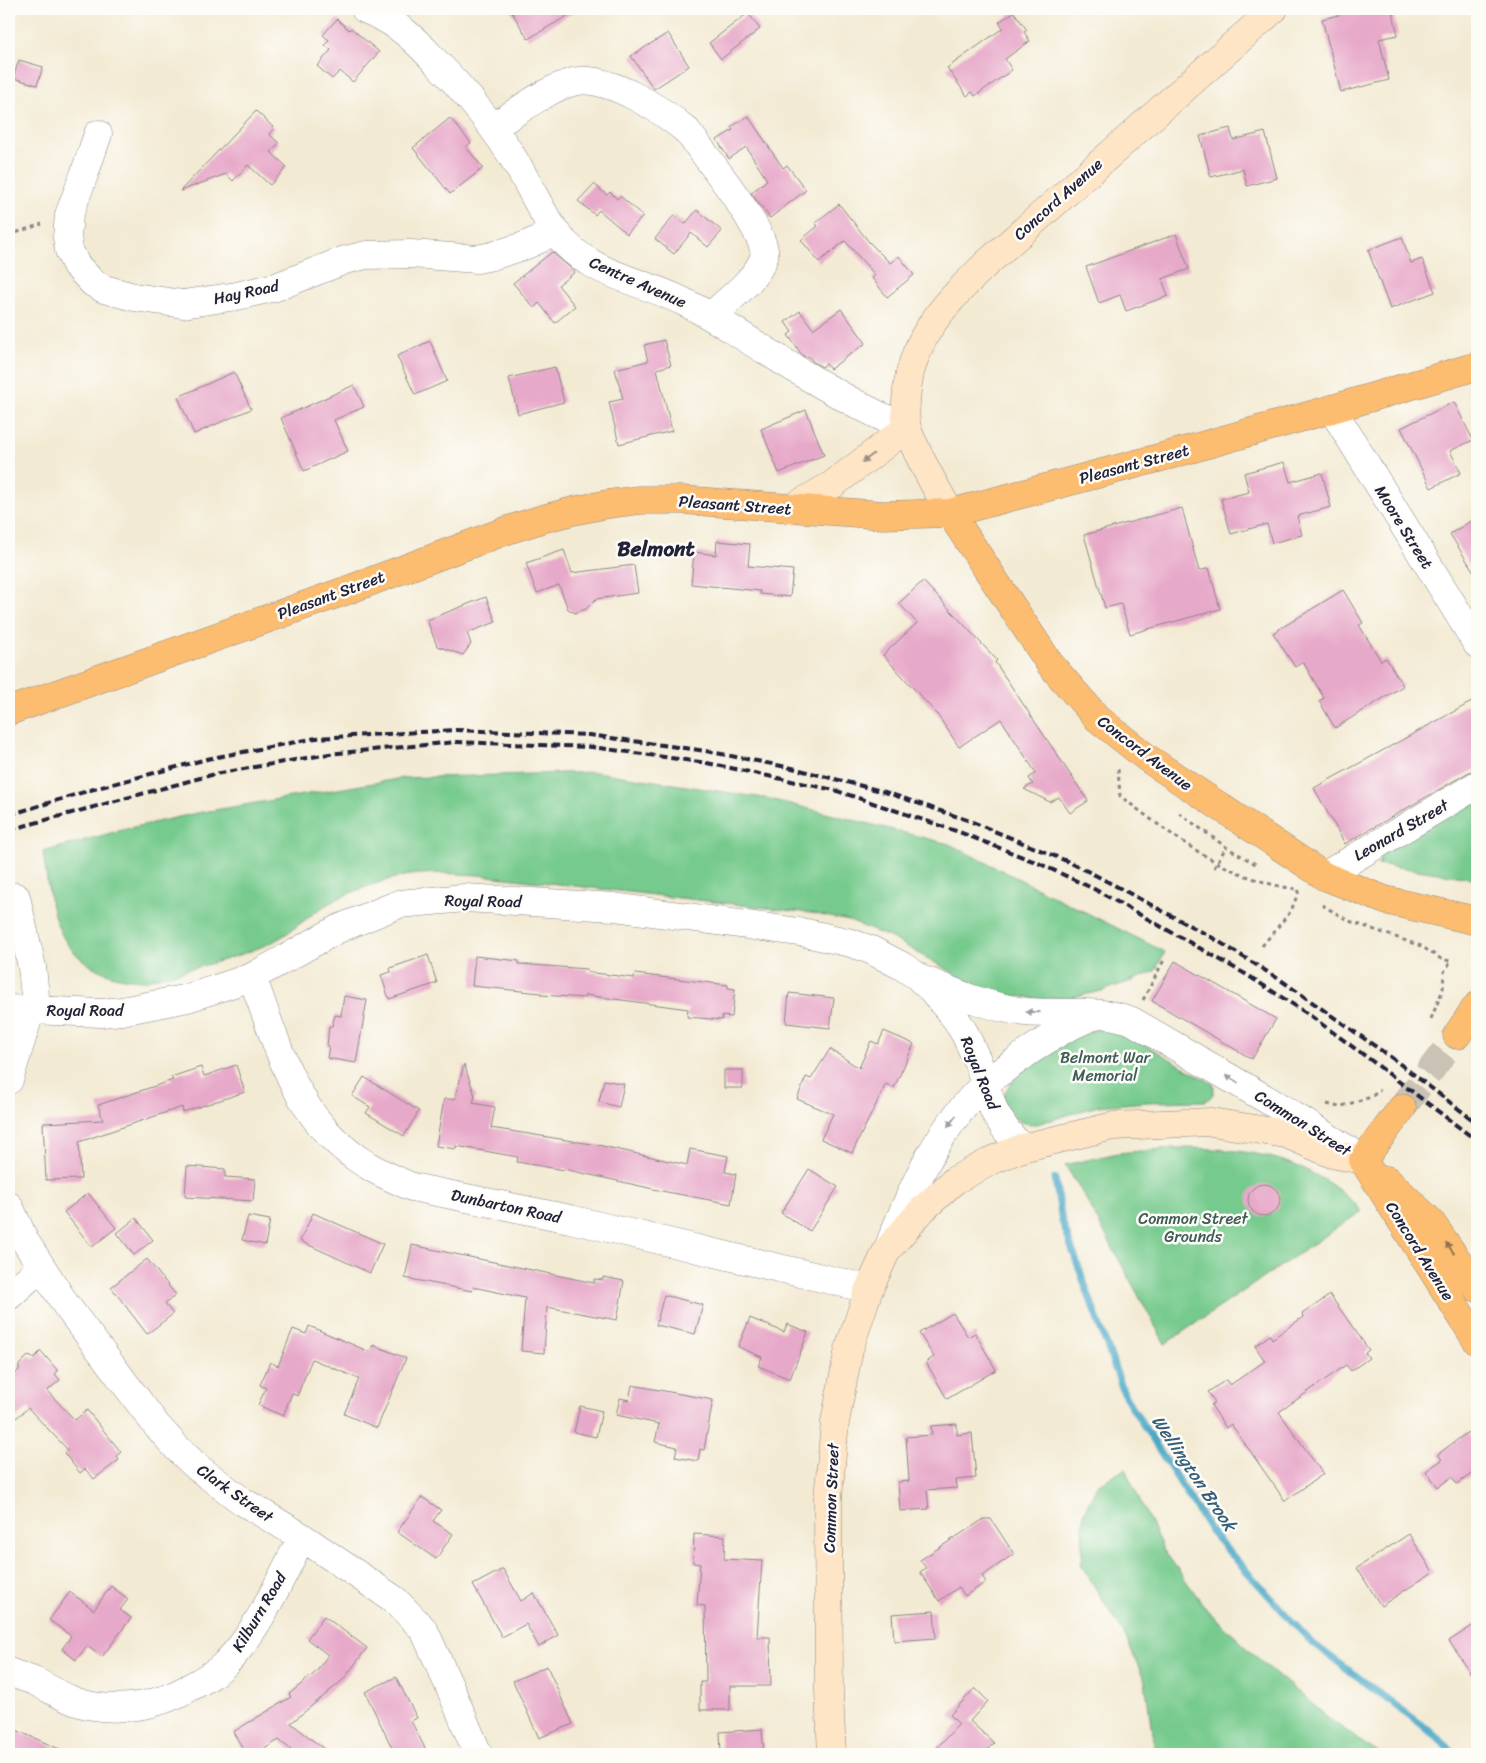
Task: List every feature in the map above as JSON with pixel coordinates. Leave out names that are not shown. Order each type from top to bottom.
[{"type":"main road","name":"Concord Avenue","points":[[1274,9],[952,297],[924,336],[912,364],[906,396],[907,428],[926,469],[950,513],[1050,664],[1097,718],[1316,890],[1385,900],[1477,921]]},
{"type":"main road","name":"Pleasant Street","points":[[9,711],[542,519],[608,504],[639,500],[682,500],[883,515],[950,513],[1166,456],[1477,366]]},
{"type":"main road","points":[[790,509],[832,485],[907,428]]},
{"type":"main road","points":[[1457,1035],[1477,1006]]},
{"type":"main road","points":[[1363,1160],[1402,1108]]},
{"type":"main road","name":"Common Street","points":[[832,1754],[829,1692],[829,1488],[835,1422],[849,1349],[868,1289],[888,1250],[923,1209],[956,1180],[975,1168],[1022,1148],[1113,1126],[1211,1122],[1286,1134],[1332,1154],[1363,1160]]},
{"type":"main road","name":"Concord Avenue","points":[[1363,1160],[1398,1189],[1430,1220],[1477,1288]]},
{"type":"main road","name":"Concord Avenue","points":[[1363,1160],[1477,1341]]},
{"type":"street","name":"Centre Avenue","points":[[365,9],[396,25],[410,36],[446,72],[493,127],[507,147],[552,226],[566,243],[594,265],[683,301],[711,316],[788,365],[872,412],[907,428]]},
{"type":"street","points":[[493,127],[557,89],[574,81],[590,81],[607,84],[652,106],[687,131],[723,177],[758,233],[765,251],[763,260],[751,279],[711,316]]},
{"type":"street","name":"Hay Road","points":[[98,134],[69,215],[66,237],[69,250],[76,265],[93,283],[104,289],[134,297],[184,304],[237,296],[276,287],[345,260],[366,255],[411,254],[477,259],[509,252],[540,239],[552,226]]},
{"type":"street","name":"Moore Street","points":[[1332,409],[1477,644]]},
{"type":"street","name":"Leonard Street","points":[[1316,890],[1477,785]]},
{"type":"street","points":[[9,1080],[20,1009],[35,996],[32,967],[16,897]]},
{"type":"street","name":"Royal Road","points":[[20,1009],[68,1012],[122,1011],[188,998],[252,976],[338,929],[399,904],[465,898],[614,907],[806,933],[852,943],[871,950],[890,959],[916,976],[932,990],[961,1027],[977,1060],[994,1111],[1022,1148]]},
{"type":"street","name":"Dunbarton Road","points":[[252,976],[285,1068],[300,1098],[315,1118],[348,1152],[367,1166],[412,1187],[570,1219],[868,1289]]},
{"type":"street","name":"Royal Road","points":[[916,976],[982,1002],[1004,1008],[1025,1012],[1100,1014]]},
{"type":"street","name":"Common Street","points":[[888,1250],[910,1194],[932,1149],[963,1106],[984,1085],[1044,1040],[1075,1023],[1100,1014],[1121,1017],[1141,1025],[1363,1160]]},
{"type":"street","name":"Clark Street","points":[[9,1206],[25,1241],[41,1267],[109,1363],[176,1448],[197,1467],[242,1501],[302,1537],[395,1600],[424,1630],[452,1690],[478,1754]]},
{"type":"street","points":[[9,1296],[41,1267]]},
{"type":"street","name":"Kilburn Road","points":[[9,1672],[70,1700],[93,1706],[110,1708],[141,1706],[169,1699],[226,1664],[239,1649],[266,1606],[302,1537]]},
{"type":"path","points":[[9,235],[69,215]]},
{"type":"path","points":[[1118,769],[1120,796],[1165,830],[1217,863],[1259,881],[1280,887],[1316,890],[1349,921],[1421,946],[1441,959],[1451,961],[1444,972],[1443,989],[1431,1019]]},
{"type":"path","points":[[1214,868],[1226,846]]},
{"type":"path","points":[[1262,946],[1291,911],[1294,902]]},
{"type":"path","points":[[1151,1004],[1143,999],[1165,958]]},
{"type":"path","points":[[1320,1102],[1338,1107],[1371,1097],[1380,1090]]},
{"type":"green space","points":[[596,772],[770,799],[949,844],[1165,952],[1155,971],[1134,980],[1102,991],[1072,997],[1040,999],[1009,995],[974,985],[892,938],[849,921],[811,913],[479,875],[428,874],[402,876],[344,896],[326,905],[282,937],[252,951],[207,965],[146,980],[120,977],[107,973],[85,961],[67,943],[53,912],[43,852],[125,829],[197,813],[403,778]]},
{"type":"green space","points":[[1477,796],[1477,879],[1378,864],[1381,855]]},
{"type":"green space","name":"Belmont War Memorial","points":[[1110,1027],[1118,1029],[1213,1084],[1213,1094],[1204,1101],[1148,1102],[1098,1106],[1037,1124],[1020,1122],[1011,1114],[1005,1103],[1004,1096],[1007,1089],[1020,1074],[1038,1059],[1068,1040],[1098,1029]]},
{"type":"green space","name":"Common Street Grounds","points":[[1173,1148],[1226,1150],[1275,1158],[1298,1166],[1320,1178],[1341,1192],[1362,1211],[1165,1344],[1086,1199],[1065,1165],[1118,1153]]},
{"type":"green space","points":[[1125,1469],[1163,1549],[1207,1610],[1262,1662],[1335,1723],[1381,1754],[1155,1754],[1145,1681],[1123,1632],[1081,1565],[1084,1512],[1097,1485]]},
{"type":"building","points":[[510,9],[579,9],[528,39]]},
{"type":"building","points":[[1363,9],[1392,9],[1398,35],[1379,39],[1389,80],[1341,92],[1322,19]]},
{"type":"building","points":[[1014,12],[1027,30],[1024,32],[1030,41],[1005,59],[1012,70],[975,96],[972,92],[967,96],[947,68],[1003,28],[999,22]]},
{"type":"building","points":[[748,13],[760,29],[721,59],[709,43]]},
{"type":"building","points":[[337,19],[349,30],[351,28],[379,52],[353,82],[340,71],[332,79],[317,66],[331,50],[325,45],[329,40],[323,35]]},
{"type":"building","points":[[668,33],[689,66],[654,89],[631,56]]},
{"type":"building","points":[[19,60],[43,67],[37,85],[13,78]]},
{"type":"building","points":[[256,111],[274,128],[269,134],[279,143],[271,152],[287,167],[270,185],[248,165],[233,181],[226,174],[180,191]]},
{"type":"building","points":[[748,116],[783,168],[787,165],[806,190],[770,218],[751,193],[767,180],[746,147],[729,159],[717,140],[733,130],[731,127]]},
{"type":"building","points":[[450,118],[471,143],[466,147],[483,168],[450,194],[413,148]]},
{"type":"building","points":[[1230,128],[1233,140],[1265,132],[1277,178],[1247,186],[1243,169],[1211,177],[1200,136]]},
{"type":"building","points":[[594,184],[607,195],[610,192],[617,199],[620,196],[643,216],[627,234],[599,210],[595,215],[578,201]]},
{"type":"building","points":[[839,204],[869,242],[890,263],[899,256],[914,275],[887,297],[872,278],[875,275],[845,241],[819,262],[801,240],[818,226],[815,223]]},
{"type":"building","points":[[697,210],[722,231],[708,247],[691,233],[674,254],[655,239],[674,215],[685,224]]},
{"type":"building","points":[[1176,234],[1189,269],[1162,279],[1168,296],[1126,311],[1120,295],[1099,303],[1086,267]]},
{"type":"building","points":[[1402,237],[1411,263],[1422,259],[1435,292],[1390,309],[1368,250]]},
{"type":"building","points":[[552,252],[575,272],[558,285],[575,306],[555,323],[539,303],[534,308],[513,283]]},
{"type":"building","points":[[841,309],[866,343],[830,369],[826,364],[822,367],[808,356],[802,355],[788,335],[792,332],[785,322],[800,311],[813,329]]},
{"type":"building","points":[[664,340],[671,365],[657,369],[672,431],[619,444],[609,402],[623,399],[615,369],[648,361],[644,345]]},
{"type":"building","points":[[430,341],[447,381],[415,395],[397,356]]},
{"type":"building","points":[[555,367],[564,402],[518,414],[509,378]]},
{"type":"building","points":[[234,372],[251,409],[194,434],[178,397]]},
{"type":"building","points":[[354,385],[364,407],[334,420],[348,451],[304,471],[281,418]]},
{"type":"building","points":[[1454,402],[1473,440],[1450,451],[1461,473],[1431,488],[1401,428]]},
{"type":"building","points":[[806,410],[824,455],[779,473],[761,429]]},
{"type":"building","points":[[1284,462],[1290,482],[1322,473],[1331,507],[1297,516],[1302,535],[1272,543],[1267,524],[1231,534],[1221,499],[1249,492],[1244,473]]},
{"type":"building","points":[[1182,508],[1199,571],[1209,568],[1220,609],[1130,634],[1121,604],[1105,608],[1084,535]]},
{"type":"building","points":[[1477,517],[1477,577],[1450,534]]},
{"type":"building","points":[[717,541],[750,544],[748,566],[793,570],[790,597],[760,594],[760,591],[691,584],[694,552],[716,555]]},
{"type":"building","points":[[564,550],[572,573],[634,565],[638,593],[596,599],[586,609],[575,613],[568,609],[559,585],[537,593],[526,563]]},
{"type":"building","points":[[923,581],[997,660],[995,662],[1088,801],[1070,813],[1059,797],[1050,802],[1024,789],[1033,784],[1029,778],[1036,773],[1001,719],[959,747],[937,714],[883,655],[917,623],[899,603]]},
{"type":"building","points":[[1343,590],[1363,623],[1359,625],[1381,661],[1386,658],[1403,686],[1335,728],[1319,701],[1324,698],[1303,662],[1295,667],[1273,633]]},
{"type":"building","points":[[486,597],[496,622],[467,633],[471,644],[463,655],[437,646],[427,620]]},
{"type":"building","points":[[1477,699],[1477,769],[1345,844],[1314,788]]},
{"type":"building","points":[[428,955],[437,983],[389,999],[381,975],[391,972],[390,968]]},
{"type":"building","points":[[475,956],[519,961],[519,964],[587,969],[587,972],[634,978],[635,974],[728,985],[728,988],[735,989],[732,1017],[722,1016],[722,1020],[687,1017],[688,1009],[585,995],[585,998],[541,995],[541,993],[472,986]]},
{"type":"building","points":[[1175,961],[1276,1019],[1252,1059],[1152,1001]]},
{"type":"building","points":[[789,993],[834,998],[830,1028],[786,1023]]},
{"type":"building","points":[[344,996],[367,1000],[356,1063],[327,1058],[329,1026],[332,1026],[335,1015],[341,1016]]},
{"type":"building","points":[[884,1031],[914,1044],[894,1088],[886,1084],[852,1153],[821,1139],[833,1114],[797,1099],[806,1077],[811,1079],[830,1049],[859,1068],[871,1041],[878,1044]]},
{"type":"building","points":[[464,1064],[475,1096],[473,1103],[495,1107],[491,1128],[598,1145],[687,1165],[690,1149],[728,1156],[725,1172],[736,1174],[731,1204],[564,1169],[517,1162],[518,1157],[456,1146],[456,1149],[436,1146],[444,1099],[455,1099]]},
{"type":"building","points":[[236,1065],[245,1092],[183,1112],[182,1107],[79,1142],[81,1179],[46,1180],[43,1123],[103,1120],[98,1105],[173,1080],[171,1077],[201,1067],[204,1076]]},
{"type":"building","points":[[724,1070],[743,1070],[743,1088],[724,1088]]},
{"type":"building","points":[[364,1077],[419,1111],[404,1136],[366,1113],[370,1107],[352,1096]]},
{"type":"building","points":[[604,1080],[624,1084],[619,1107],[599,1102]]},
{"type":"building","points":[[187,1166],[225,1169],[225,1177],[255,1179],[253,1201],[185,1197]]},
{"type":"building","points":[[809,1169],[838,1187],[810,1231],[781,1213]]},
{"type":"building","points":[[1264,1184],[1276,1188],[1280,1200],[1276,1212],[1264,1216],[1252,1212],[1248,1200],[1252,1188]]},
{"type":"building","points":[[88,1193],[116,1228],[92,1247],[64,1212]]},
{"type":"building","points":[[313,1213],[383,1244],[370,1273],[300,1241]]},
{"type":"building","points":[[248,1216],[270,1220],[265,1245],[242,1240]]},
{"type":"building","points":[[136,1218],[153,1240],[134,1255],[117,1233]]},
{"type":"building","points":[[412,1245],[594,1283],[594,1279],[603,1280],[603,1277],[624,1281],[617,1320],[547,1307],[544,1353],[521,1351],[525,1298],[473,1287],[472,1291],[405,1278]]},
{"type":"building","points":[[147,1259],[176,1295],[165,1304],[173,1314],[147,1334],[111,1287]]},
{"type":"building","points":[[664,1295],[703,1305],[695,1334],[656,1325]]},
{"type":"building","points":[[1330,1295],[1369,1350],[1365,1353],[1369,1358],[1351,1371],[1346,1365],[1279,1412],[1323,1474],[1285,1501],[1231,1424],[1226,1428],[1211,1405],[1215,1402],[1208,1392],[1226,1380],[1230,1385],[1265,1361],[1255,1346],[1270,1335],[1272,1339],[1303,1317],[1302,1314]]},
{"type":"building","points":[[953,1313],[968,1337],[975,1333],[996,1370],[947,1399],[926,1362],[934,1357],[919,1333]]},
{"type":"building","points":[[750,1318],[784,1332],[787,1324],[808,1332],[790,1379],[758,1366],[762,1357],[738,1347]]},
{"type":"building","points":[[309,1326],[370,1352],[373,1345],[406,1358],[377,1428],[344,1414],[359,1379],[312,1359],[297,1396],[292,1393],[283,1416],[258,1405],[266,1388],[260,1385],[270,1362],[278,1366],[293,1329],[306,1334]]},
{"type":"building","points":[[41,1351],[58,1371],[55,1374],[60,1380],[47,1391],[75,1420],[87,1410],[121,1452],[116,1456],[119,1460],[94,1479],[85,1469],[80,1473],[64,1453],[68,1450],[28,1408],[9,1424],[9,1380],[19,1370],[19,1365],[28,1356],[34,1358]]},
{"type":"building","points":[[632,1385],[713,1400],[704,1450],[700,1449],[698,1461],[675,1457],[677,1447],[655,1442],[659,1424],[616,1415],[620,1398],[629,1400]]},
{"type":"building","points":[[580,1406],[602,1411],[596,1437],[574,1432]]},
{"type":"building","points":[[957,1424],[957,1435],[972,1433],[976,1478],[956,1480],[957,1488],[927,1490],[929,1509],[900,1511],[898,1482],[909,1481],[906,1437],[932,1435],[931,1426]]},
{"type":"building","points":[[1468,1432],[1477,1445],[1477,1470],[1457,1484],[1452,1477],[1438,1487],[1426,1471],[1442,1460],[1438,1454]]},
{"type":"building","points":[[422,1497],[441,1510],[433,1521],[453,1534],[436,1559],[397,1532]]},
{"type":"building","points":[[984,1519],[991,1519],[1014,1554],[982,1576],[986,1582],[965,1596],[959,1587],[939,1601],[920,1572],[926,1568],[920,1560]]},
{"type":"building","points":[[694,1534],[725,1536],[724,1559],[762,1561],[757,1637],[770,1637],[771,1686],[730,1686],[730,1710],[700,1710],[700,1682],[706,1682],[705,1606],[697,1605],[700,1564],[693,1563]]},
{"type":"building","points":[[1409,1534],[1433,1572],[1381,1606],[1357,1568]]},
{"type":"building","points":[[503,1569],[521,1601],[534,1593],[558,1635],[539,1647],[526,1624],[502,1637],[473,1585]]},
{"type":"building","points":[[111,1586],[128,1599],[120,1610],[131,1618],[102,1657],[87,1646],[76,1660],[62,1649],[71,1636],[49,1620],[70,1592],[94,1610]]},
{"type":"building","points":[[934,1611],[936,1638],[894,1641],[892,1614]]},
{"type":"building","points":[[324,1616],[367,1648],[343,1680],[291,1723],[330,1754],[296,1754],[279,1740],[256,1754],[246,1754],[233,1732],[291,1697],[289,1694],[316,1672],[328,1655],[307,1639]]},
{"type":"building","points":[[1477,1623],[1477,1682],[1449,1641]]},
{"type":"building","points":[[547,1666],[573,1724],[539,1738],[513,1681]]},
{"type":"building","points":[[396,1677],[417,1718],[411,1721],[428,1754],[395,1754],[365,1692]]},
{"type":"building","points":[[975,1688],[988,1701],[970,1721],[994,1743],[983,1754],[931,1754],[959,1724],[950,1715]]},
{"type":"building","points":[[9,1727],[71,1754],[9,1754]]},
{"type":"building","points":[[762,1729],[764,1754],[721,1754],[720,1732]]},
{"type":"waterway","name":"Wellington Brook","points":[[1055,1179],[1062,1221],[1125,1396],[1211,1532],[1311,1642],[1421,1724],[1456,1754]]},
{"type":"tunnel","points":[[1402,1108],[1457,1035]]},
{"type":"railway","points":[[9,815],[94,789],[207,759],[316,738],[456,730],[589,735],[706,751],[792,768],[885,792],[970,821],[1069,862],[1097,876],[1213,938],[1282,981],[1392,1058],[1477,1123]]},
{"type":"railway","points":[[9,830],[215,774],[329,754],[456,742],[592,747],[707,763],[834,790],[959,832],[1038,863],[1094,889],[1247,975],[1308,1014],[1477,1141]]},
{"type":"district","name":"Belmont","points":[[656,549]]}]
